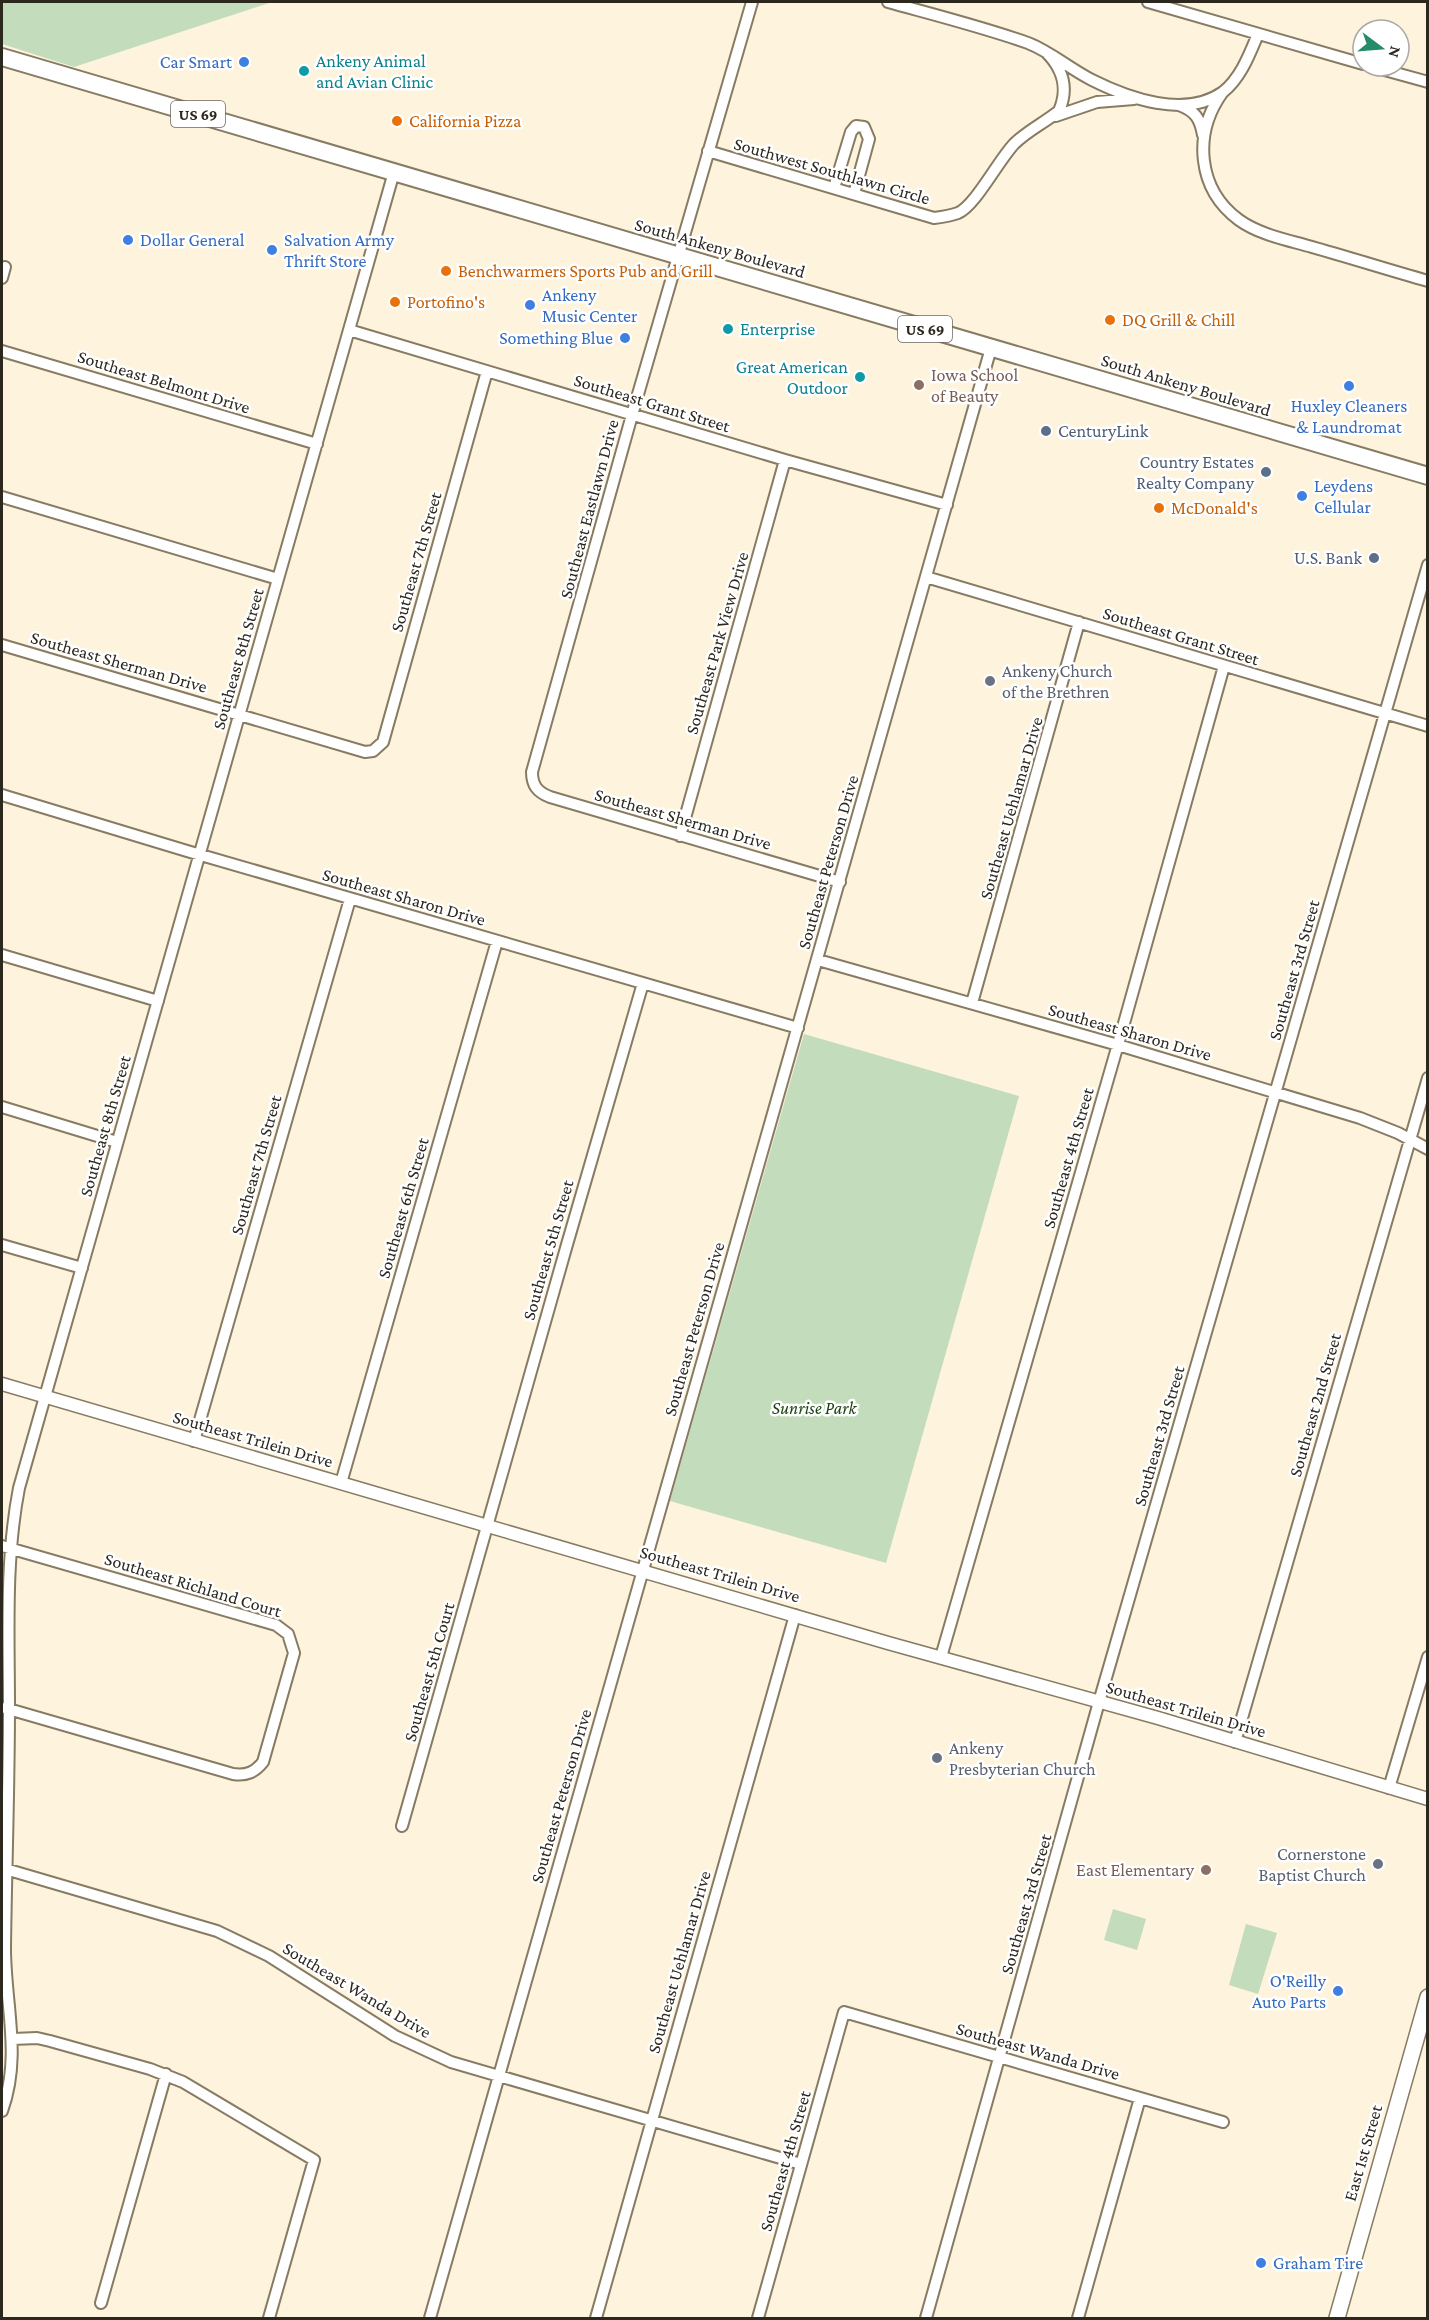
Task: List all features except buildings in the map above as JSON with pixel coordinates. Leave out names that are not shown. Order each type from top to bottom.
[{"type":"main road","name":"South Ankeny Boulevard","points":[[2,57],[1428,476]]},
{"type":"main road","name":"East 1st Street","points":[[1337,2319],[1428,1997]]},
{"type":"street","name":"Southeast Eastlawn Drive","points":[[532,772],[632,415],[752,2]]},
{"type":"street","points":[[888,2],[1030,44],[1092,79],[1149,101],[1176,104],[1196,102],[1222,92]]},
{"type":"street","points":[[1148,2],[1351,61]]},
{"type":"street","points":[[1203,137],[1210,114],[1222,92],[1245,65],[1258,34]]},
{"type":"street","points":[[1046,52],[1055,61],[1064,79],[1062,103],[1059,111],[1050,118]]},
{"type":"street","points":[[1411,77],[1428,82]]},
{"type":"street","name":"Southwest Southlawn Circle","points":[[708,151],[934,218],[959,213],[971,204],[998,162],[1015,143],[1029,130],[1050,118],[1097,102],[1128,99],[1149,101]]},
{"type":"street","points":[[1176,104],[1194,112],[1198,117],[1208,179],[1219,199],[1239,220],[1268,234],[1428,281]]},
{"type":"street","points":[[834,188],[851,132],[856,126],[864,127],[869,139],[854,194]]},
{"type":"street","name":"Southeast 8th Street","points":[[2,2111],[9,2083],[13,2039],[6,1972],[6,1547],[19,1488],[394,172]]},
{"type":"street","name":"Southeast Grant Street","points":[[349,330],[785,460],[947,505]]},
{"type":"street","name":"Southeast Peterson Drive","points":[[430,2319],[991,348]]},
{"type":"street","name":"Southeast Belmont Drive","points":[[2,351],[317,444]]},
{"type":"street","name":"Southeast 7th Street","points":[[365,752],[373,751],[383,742],[487,371]]},
{"type":"street","name":"Southeast Park View Drive","points":[[680,836],[785,460]]},
{"type":"street","points":[[2,497],[278,579]]},
{"type":"street","name":"Southeast 3rd Street","points":[[926,2319],[1099,1702],[1428,564]]},
{"type":"street","name":"Southeast Grant Street","points":[[926,577],[1428,726]]},
{"type":"street","name":"Southeast Uehlamar Drive","points":[[972,1003],[1079,622]]},
{"type":"street","name":"Southeast Sherman Drive","points":[[2,645],[365,752]]},
{"type":"street","name":"Southeast 4th Street","points":[[941,1657],[1118,1045],[1224,666]]},
{"type":"street","name":"Southeast Sherman Drive","points":[[532,772],[535,788],[541,794],[840,882]]},
{"type":"street","name":"Southeast Sharon Drive","points":[[2,795],[350,899],[798,1028]]},
{"type":"street","name":"Southeast 7th Street","points":[[194,1441],[350,899]]},
{"type":"street","name":"Southeast 6th Street","points":[[341,1483],[497,941]]},
{"type":"street","points":[[2,955],[158,1001]]},
{"type":"street","name":"Southeast Sharon Drive","points":[[818,960],[1118,1045],[1360,1118],[1428,1149]]},
{"type":"street","name":"Southeast 5th Street","points":[[487,1526],[643,984]]},
{"type":"street","name":"Southeast 2nd Street","points":[[1234,1742],[1428,1078]]},
{"type":"street","points":[[2,1107],[117,1142]]},
{"type":"street","points":[[2,1245],[82,1268]]},
{"type":"street","name":"Southeast Trilein Drive","points":[[2,1384],[1428,1799]]},
{"type":"street","name":"Southeast 5th Court","points":[[402,1826],[487,1526]]},
{"type":"street","name":"Southeast Richland Court","points":[[5,1708],[233,1774],[244,1775],[253,1772],[263,1762],[294,1653],[288,1634],[276,1625],[6,1547]]},
{"type":"street","name":"Southeast Uehlamar Drive","points":[[596,2319],[795,1615]]},
{"type":"street","points":[[1389,1788],[1428,1657]]},
{"type":"street","name":"Southeast Wanda Drive","points":[[5,1869],[217,1931],[244,1942],[395,2036],[451,2062],[801,2164]]},
{"type":"street","name":"Southeast 4th Street","points":[[758,2319],[844,2012]]},
{"type":"street","name":"Southeast Wanda Drive","points":[[844,2012],[1223,2122]]},
{"type":"street","points":[[13,2039],[37,2038],[166,2074],[205,2094],[314,2160],[269,2319]]},
{"type":"street","points":[[101,2303],[166,2074]]},
{"type":"street","points":[[1078,2319],[1140,2098]]},
{"type":"green space","points":[[2,2],[272,2],[74,67],[2,44]]},
{"type":"green space","name":"Sunrise Park","points":[[804,1034],[1019,1096],[886,1563],[670,1501]]},
{"type":"green space","points":[[1113,1909],[1146,1919],[1137,1950],[1104,1940]]},
{"type":"green space","points":[[1246,1924],[1277,1933],[1258,1994],[1229,1985]]},
{"type":"place","name":"Car Smart","points":[[244,62]]},
{"type":"place","name":"Ankeny Animal and Avian Clinic","points":[[304,71]]},
{"type":"place","name":"California Pizza","points":[[397,121]]},
{"type":"place","name":"Dollar General","points":[[128,240]]},
{"type":"place","name":"Salvation Army Thrift Store","points":[[272,250]]},
{"type":"place","name":"Benchwarmers Sports Pub and Grill","points":[[446,271]]},
{"type":"place","name":"Portofino's","points":[[395,302]]},
{"type":"place","name":"Ankeny Music Center","points":[[530,305]]},
{"type":"place","name":"DQ Grill & Chill","points":[[1110,320]]},
{"type":"place","name":"Enterprise","points":[[728,329]]},
{"type":"place","name":"Something Blue","points":[[625,338]]},
{"type":"place","name":"Great American Outdoor","points":[[860,377]]},
{"type":"place","name":"Iowa School of Beauty","points":[[919,385]]},
{"type":"place","name":"Huxley Cleaners & Laundromat","points":[[1349,386]]},
{"type":"place","name":"CenturyLink","points":[[1046,431]]},
{"type":"place","name":"Country Estates Realty Company","points":[[1266,472]]},
{"type":"place","name":"Leydens Cellular","points":[[1302,496]]},
{"type":"place","name":"McDonald's","points":[[1159,508]]},
{"type":"place","name":"U.S. Bank","points":[[1374,558]]},
{"type":"place","name":"Ankeny Church of the Brethren","points":[[990,681]]},
{"type":"place","name":"Ankeny Presbyterian Church","points":[[937,1758]]},
{"type":"place","name":"Cornerstone Baptist Church","points":[[1378,1864]]},
{"type":"place","name":"East Elementary","points":[[1206,1870]]},
{"type":"place","name":"O'Reilly Auto Parts","points":[[1338,1991]]},
{"type":"place","name":"Graham Tire","points":[[1261,2263]]}]
